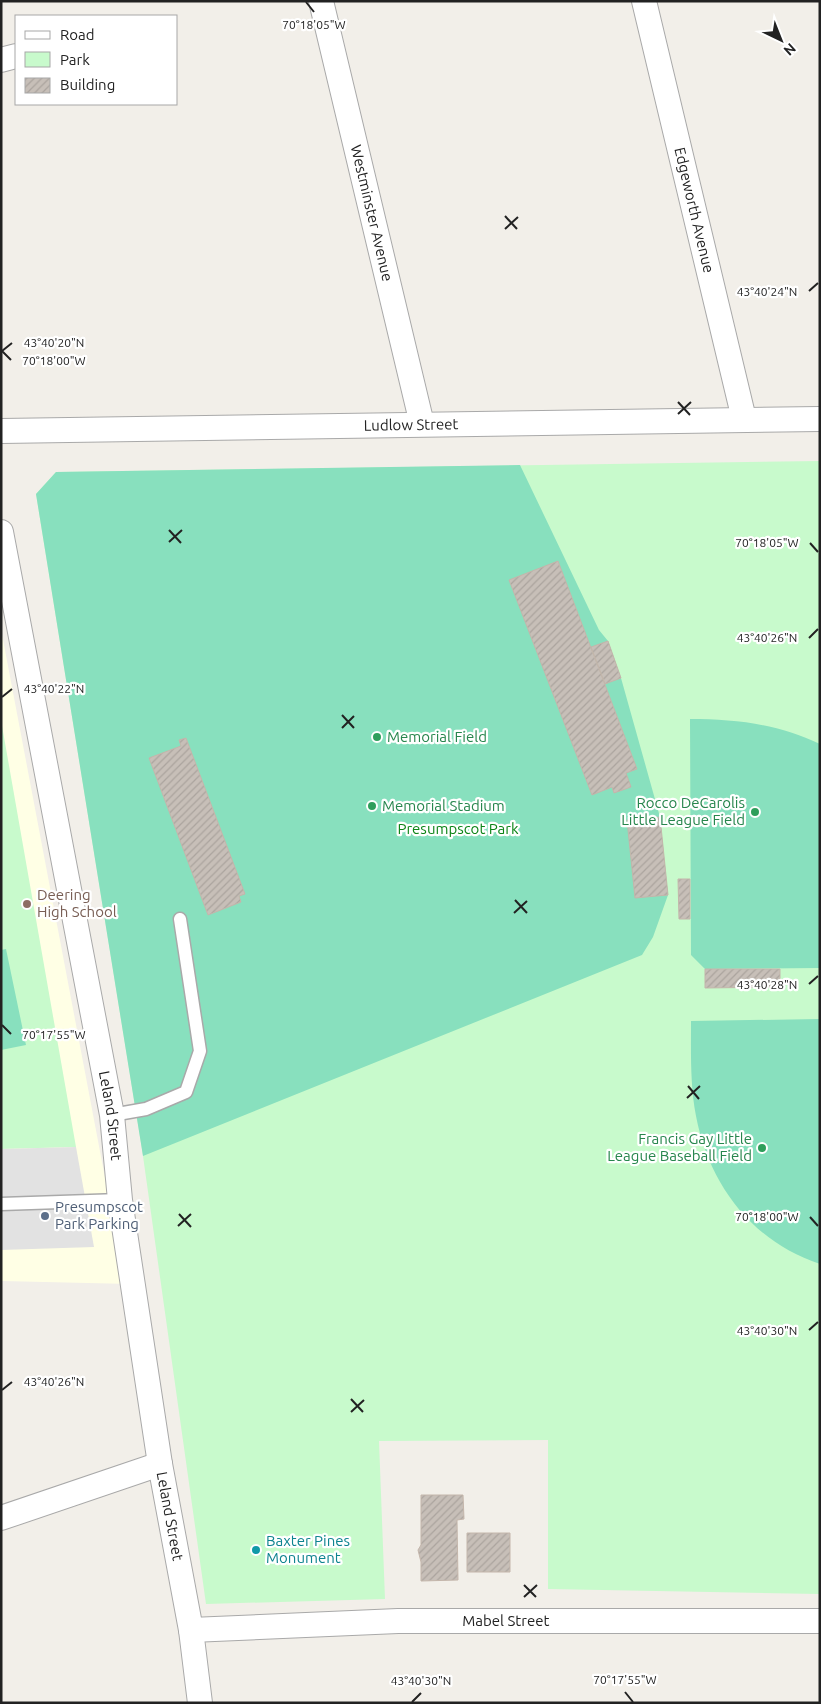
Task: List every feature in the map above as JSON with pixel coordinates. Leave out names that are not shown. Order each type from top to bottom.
[{"type":"street","name":"Westminster Avenue","points":[[321,1],[422,424]]},
{"type":"street","name":"Edgeworth Avenue","points":[[644,1],[744,419]]},
{"type":"street","points":[[1,60],[15,56]]},
{"type":"street","name":"Ludlow Street","points":[[1,431],[820,419]]},
{"type":"street","name":"Leland Street","points":[[1,532],[112,1115],[120,1200],[160,1464],[191,1630],[200,1703]]},
{"type":"street","points":[[1,1518],[160,1464]]},
{"type":"street","name":"Mabel Street","points":[[191,1630],[386,1622],[820,1621]]},
{"type":"lane","points":[[112,1115],[146,1109],[186,1092],[200,1051],[180,919]]},
{"type":"lane","points":[[1,1204],[120,1200]]},
{"type":"shaded area","name":"Deering High School","points":[[1,629],[106,1183],[115,1180],[131,1284],[1,1281]]},
{"type":"shaded area","name":"Presumpscot Park Parking","points":[[76,1147],[94,1247],[1,1250],[1,1149]]},
{"type":"green space","name":"Presumpscot Park","points":[[820,461],[820,1594],[548,1589],[548,1440],[379,1441],[385,1599],[206,1604],[142,1149],[36,494],[56,472]]},
{"type":"green space","name":"Memorial Stadium","points":[[520,465],[599,630],[608,641],[621,678],[660,817],[668,895],[653,937],[642,955],[143,1156],[36,494],[56,472]]},
{"type":"green space","name":"Rocco DeCarolis Little League Field","points":[[690,719],[724,720],[773,727],[820,744],[820,968],[705,969],[691,955]]},
{"type":"green space","points":[[1,720],[76,1147],[1,1149]]},
{"type":"green space","points":[[6,949],[26,1045],[1,1050],[1,950]]},
{"type":"green space","name":"Francis Gay Little League Baseball Field","points":[[820,1019],[820,1264],[796,1254],[774,1241],[755,1226],[738,1208],[723,1187],[711,1165],[702,1141],[694,1104],[691,1021]]},
{"type":"building","points":[[558,561],[637,769],[626,773],[631,787],[614,793],[612,787],[592,795],[509,580]]},
{"type":"building","points":[[608,641],[621,678],[605,684],[591,647]]},
{"type":"building","points":[[186,738],[245,894],[239,896],[241,902],[208,915],[149,758],[181,746],[179,740]]},
{"type":"building","points":[[660,817],[668,895],[635,898],[627,820]]},
{"type":"building","points":[[678,879],[690,879],[690,919],[679,919]]},
{"type":"building","points":[[705,969],[780,969],[780,987],[705,988]]},
{"type":"building","points":[[421,1495],[463,1495],[464,1519],[457,1520],[458,1580],[421,1581],[421,1562],[418,1550],[421,1545]]},
{"type":"building","points":[[467,1533],[510,1533],[510,1572],[467,1572]]},
{"type":"place","name":"Memorial Field","points":[[377,737]]},
{"type":"place","name":"Memorial Stadium","points":[[372,806]]},
{"type":"place","name":"Rocco DeCarolis Little League Field","points":[[755,812]]},
{"type":"place","name":"Deering High School","points":[[27,904]]},
{"type":"place","name":"Francis Gay Little League Baseball Field","points":[[762,1148]]},
{"type":"place","name":"Presumpscot Park Parking","points":[[45,1216]]},
{"type":"place","name":"Baxter Pines Monument","points":[[256,1550]]}]
